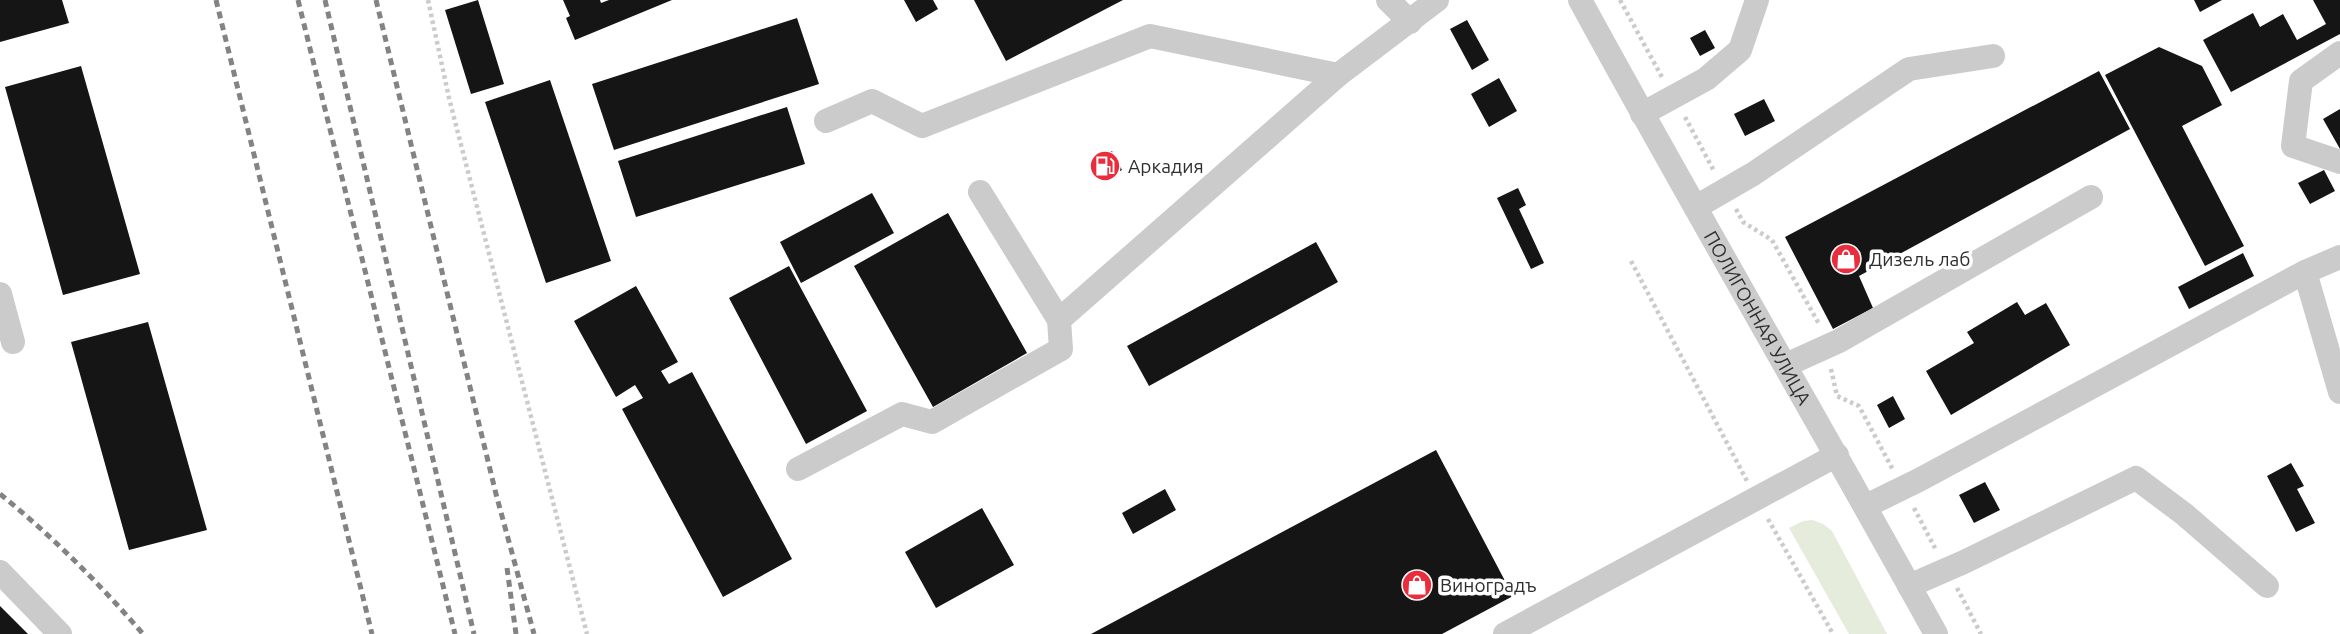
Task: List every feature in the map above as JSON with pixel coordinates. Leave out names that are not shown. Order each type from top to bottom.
[{"type":"lane","points":[[1388,0],[1410,22]]},
{"type":"lane","points":[[1059,320],[1338,75],[1437,0]]},
{"type":"lane","name":"ПОЛИГОННАЯ УЛИЦА","points":[[1580,0],[1936,634]]},
{"type":"lane","points":[[1642,114],[1706,79],[1740,50],[1757,0]]},
{"type":"lane","points":[[826,121],[872,101],[922,126],[1150,36],[1338,75]]},
{"type":"lane","points":[[2340,53],[2301,81],[2293,146],[2340,162]]},
{"type":"lane","points":[[1696,207],[1753,174],[1909,69],[1993,56]]},
{"type":"lane","points":[[798,469],[901,414],[932,422],[1061,349],[1059,320],[979,192]]},
{"type":"lane","points":[[1786,365],[1826,347],[2091,197]]},
{"type":"lane","points":[[1866,506],[2305,272],[2340,257]]},
{"type":"lane","points":[[2305,272],[2340,392]]},
{"type":"lane","points":[[0,294],[13,342]]},
{"type":"lane","points":[[1505,634],[1836,455]]},
{"type":"lane","points":[[1909,586],[2136,478],[2184,514],[2267,586]]},
{"type":"lane","points":[[0,572],[60,634]]},
{"type":"path","points":[[428,0],[449,98],[587,634]]},
{"type":"path","points":[[1620,0],[1743,222],[1772,240],[1822,329],[1837,396],[1859,406],[1981,634]]},
{"type":"path","points":[[1631,261],[1757,500],[1833,634]]},
{"type":"green space","points":[[1813,520],[1832,531],[1887,634],[1849,634],[1789,528],[1803,521]]},
{"type":"building","points":[[0,0],[62,0],[69,23],[0,42]]},
{"type":"building","points":[[478,0],[504,84],[471,94],[445,10]]},
{"type":"building","points":[[563,0],[600,0],[601,3],[609,0],[672,0],[575,40],[566,18],[570,16]]},
{"type":"building","points":[[904,0],[933,0],[938,9],[916,22]]},
{"type":"building","points":[[974,0],[1123,0],[1006,61]]},
{"type":"building","points":[[2194,0],[2222,0],[2200,12]]},
{"type":"building","points":[[2313,0],[2340,0],[2340,34],[2231,92],[2203,40],[2253,13],[2260,27],[2283,14],[2297,40],[2326,24]]},
{"type":"building","points":[[797,18],[819,84],[614,150],[592,84]]},
{"type":"building","points":[[1467,20],[1489,60],[1472,70],[1450,29]]},
{"type":"building","points":[[1705,30],[1715,48],[1700,56],[1690,38]]},
{"type":"building","points":[[2159,47],[2202,66],[2222,105],[2182,126],[2244,246],[2205,266],[2105,75]]},
{"type":"building","points":[[81,66],[140,274],[63,295],[5,87]]},
{"type":"building","points":[[2099,71],[2130,129],[1859,276],[1873,308],[1833,329],[1785,237]]},
{"type":"building","points":[[1499,78],[1517,111],[1489,127],[1471,94]]},
{"type":"building","points":[[550,80],[611,261],[546,283],[485,102]]},
{"type":"building","points":[[1764,99],[1775,121],[1745,136],[1734,114]]},
{"type":"building","points":[[787,107],[805,164],[636,217],[618,161]]},
{"type":"building","points":[[2340,109],[2340,149],[2323,119]]},
{"type":"building","points":[[1112,151],[1122,170],[1108,177],[1098,158]]},
{"type":"building","points":[[2324,170],[2335,191],[2310,204],[2298,183]]},
{"type":"building","points":[[1518,188],[1526,205],[1519,209],[1544,263],[1531,269],[1497,198]]},
{"type":"building","points":[[872,193],[894,233],[801,283],[780,242]]},
{"type":"building","points":[[948,213],[1027,353],[933,407],[854,266]]},
{"type":"building","points":[[1316,242],[1338,282],[1149,386],[1127,346]]},
{"type":"building","points":[[2243,253],[2254,276],[2189,309],[2178,287]]},
{"type":"building","points":[[789,266],[867,411],[806,444],[729,298]]},
{"type":"building","points":[[636,286],[678,362],[661,371],[669,384],[692,372],[792,559],[723,597],[622,409],[643,398],[635,385],[616,397],[574,321]]},
{"type":"building","points":[[2017,302],[2025,315],[2046,303],[2070,345],[1951,415],[1926,371],[1974,343],[1967,332]]},
{"type":"building","points":[[148,322],[207,530],[129,550],[71,342]]},
{"type":"building","points":[[1893,396],[1905,419],[1889,428],[1877,405]]},
{"type":"building","points":[[1436,450],[1513,596],[1442,634],[1091,634]]},
{"type":"building","points":[[2291,463],[2304,486],[2297,489],[2315,523],[2296,532],[2267,476]]},
{"type":"building","points":[[1985,482],[2000,510],[1974,523],[1959,495]]},
{"type":"building","points":[[1165,489],[1176,510],[1133,534],[1122,513]]},
{"type":"building","points":[[982,508],[1014,565],[936,608],[905,552]]},
{"type":"building","points":[[0,606],[28,634],[0,634]]},
{"type":"railway","points":[[216,0],[372,634]]},
{"type":"railway","points":[[298,0],[455,634]]},
{"type":"railway","points":[[325,0],[474,634]]},
{"type":"railway","points":[[376,0],[496,494],[534,634]]},
{"type":"railway","points":[[0,494],[75,561],[143,634]]},
{"type":"railway","points":[[507,568],[516,634]]},
{"type":"place","name":"Аркадия","points":[[1105,166]]},
{"type":"place","name":"Дизель лаб","points":[[1846,259]]},
{"type":"place","name":"Виноградъ","points":[[1417,585]]}]
